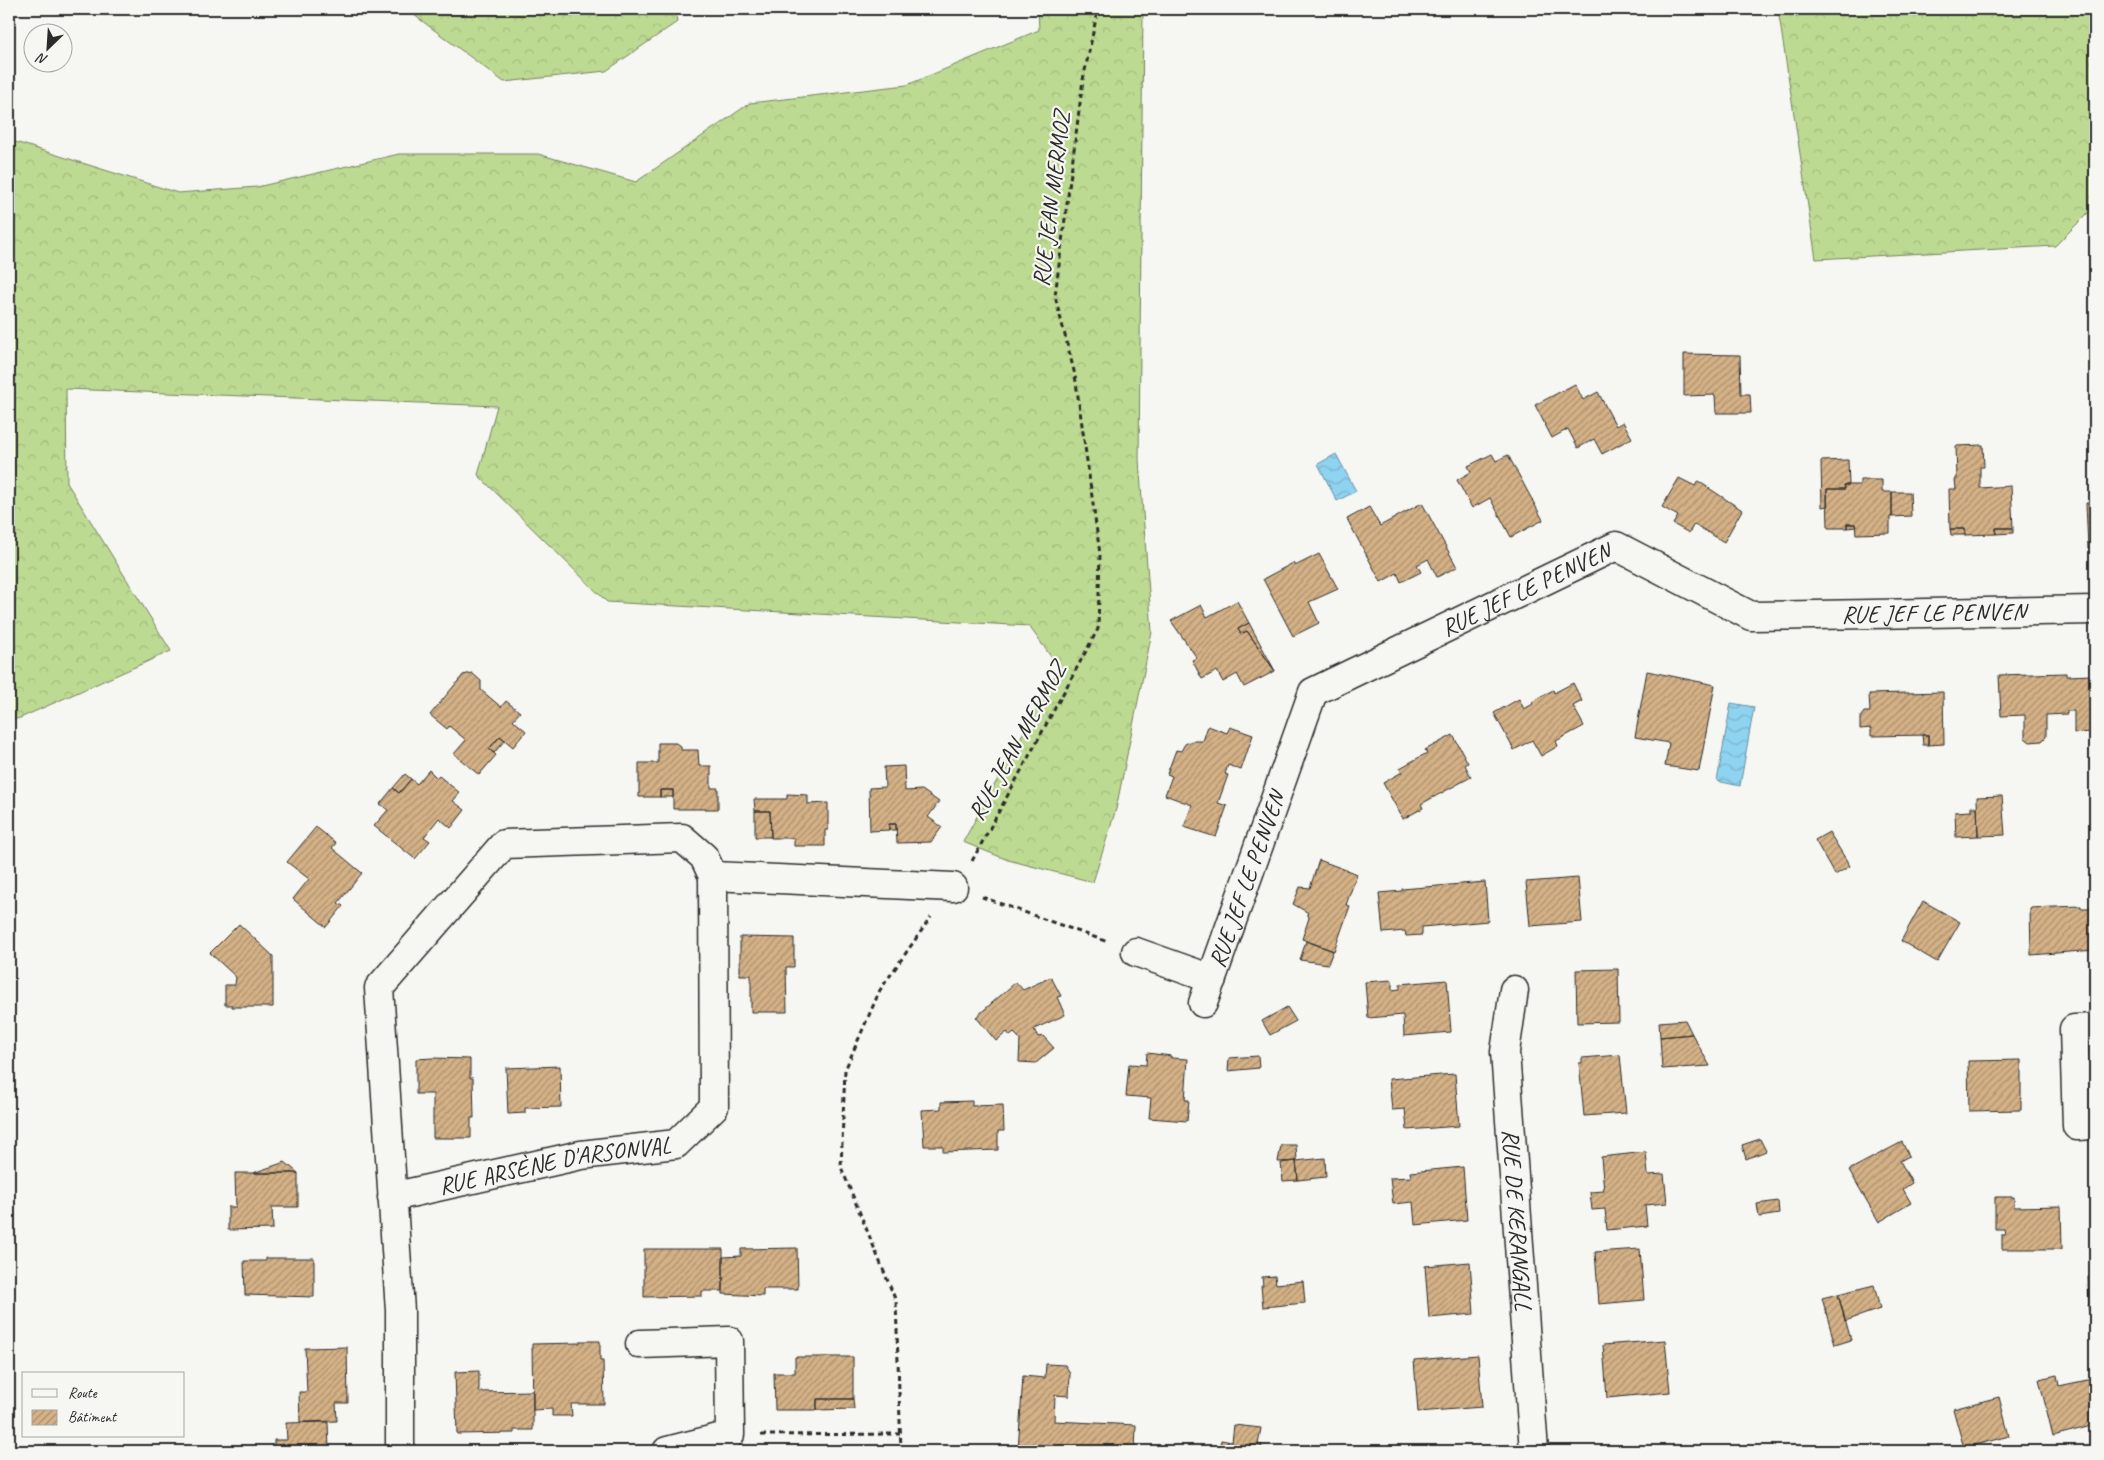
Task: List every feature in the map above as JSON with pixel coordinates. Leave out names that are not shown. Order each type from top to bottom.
[{"type":"street","name":"RUE JEF LE PENVEN","points":[[1136,952],[1208,991],[1313,692],[1616,546],[1751,616],[2095,610]]},
{"type":"street","name":"RUE ARSÈNE D'ARSONVAL","points":[[392,1197],[581,1154],[676,1144],[714,1107],[713,876],[704,857],[682,838],[504,844],[379,988],[392,1197],[400,1312],[400,1451]]},
{"type":"street","points":[[713,876],[953,887]]},
{"type":"street","name":"RUE DE KERANGALL","points":[[1514,990],[1504,1052],[1534,1451]]},
{"type":"street","points":[[2095,1028],[2074,1029],[2077,1126],[2095,1125]]},
{"type":"street","points":[[640,1344],[729,1341],[730,1436],[667,1451]]},
{"type":"path","name":"RUE JEAN MERMOZ","points":[[901,1451],[896,1301],[841,1167],[845,1070],[880,990],[970,866],[1098,629],[1100,554],[1075,375],[1055,296],[1083,80],[1098,9]]},
{"type":"path","points":[[953,887],[1136,952]]},
{"type":"path","points":[[730,1436],[900,1434]]},
{"type":"green space","points":[[406,9],[675,9],[677,22],[606,71],[504,82]]},
{"type":"green space","points":[[1038,9],[1143,9],[1139,460],[1152,632],[1116,809],[1093,882],[1008,860],[963,842],[1059,668],[1029,626],[607,602],[478,475],[497,406],[66,389],[67,483],[171,651],[20,718],[9,721],[9,140],[178,193],[257,187],[399,154],[538,154],[636,182],[750,103],[907,85],[1039,30]]},
{"type":"green space","points":[[1778,9],[2095,9],[2095,206],[2055,246],[1816,259]]},
{"type":"water","points":[[1336,454],[1356,491],[1337,501],[1318,464]]},
{"type":"water","points":[[1731,703],[1754,707],[1740,786],[1717,781]]},
{"type":"building","points":[[1684,354],[1740,355],[1741,394],[1750,394],[1751,413],[1716,413],[1715,395],[1684,396]]},
{"type":"building","points":[[1575,384],[1583,400],[1598,392],[1616,426],[1623,422],[1632,438],[1602,454],[1594,439],[1578,448],[1568,429],[1552,438],[1535,405]]},
{"type":"building","points":[[1983,445],[1984,467],[1980,467],[1980,488],[2011,486],[2013,528],[1996,528],[1996,534],[1965,535],[1965,529],[1950,529],[1949,489],[1956,489],[1956,446]]},
{"type":"building","points":[[1492,454],[1496,461],[1508,455],[1543,520],[1511,537],[1490,498],[1472,508],[1457,480],[1471,472],[1468,466]]},
{"type":"building","points":[[1848,460],[1849,485],[1844,485],[1845,489],[1827,489],[1827,506],[1822,507],[1821,461]]},
{"type":"building","points":[[1679,478],[1695,486],[1698,481],[1742,510],[1724,542],[1694,524],[1689,533],[1673,524],[1678,516],[1662,507]]},
{"type":"building","points":[[1860,480],[1882,480],[1882,492],[1892,492],[1890,533],[1856,534],[1855,524],[1847,524],[1847,528],[1828,528],[1827,489],[1845,489],[1844,485],[1860,485]]},
{"type":"building","points":[[1892,492],[1910,492],[1911,516],[1892,517]]},
{"type":"building","points":[[1422,503],[1457,567],[1437,577],[1428,559],[1417,565],[1421,572],[1401,582],[1397,573],[1381,582],[1347,519],[1369,507],[1380,526]]},
{"type":"building","points":[[2086,503],[2095,503],[2095,547],[2088,548]]},
{"type":"building","points":[[1847,524],[1855,524],[1856,527],[1847,528]]},
{"type":"building","points":[[1996,528],[2013,528],[2013,533],[1996,534]]},
{"type":"building","points":[[1950,529],[1965,529],[1965,535],[1951,535]]},
{"type":"building","points":[[1319,554],[1338,589],[1309,602],[1319,623],[1293,636],[1263,579],[1293,563],[1295,566]]},
{"type":"building","points":[[1237,601],[1249,623],[1238,629],[1241,634],[1247,631],[1275,671],[1244,687],[1237,674],[1223,682],[1217,671],[1202,679],[1192,660],[1197,658],[1171,621],[1201,605],[1207,617]]},
{"type":"building","points":[[1249,623],[1275,671],[1247,631],[1241,634],[1238,629]]},
{"type":"building","points":[[1647,671],[1715,685],[1699,771],[1665,766],[1669,743],[1635,737]]},
{"type":"building","points":[[472,673],[481,681],[481,690],[501,707],[506,701],[520,712],[513,720],[526,731],[513,747],[500,736],[489,749],[496,755],[479,775],[454,754],[466,740],[449,726],[447,729],[430,715],[463,675]]},
{"type":"building","points":[[2066,673],[2066,676],[2093,675],[2094,710],[2092,710],[2092,732],[2074,733],[2074,711],[2067,711],[2067,714],[2046,715],[2046,737],[2042,741],[2030,742],[2025,738],[2025,715],[2001,716],[1999,675]]},
{"type":"building","points":[[1573,683],[1582,701],[1573,706],[1584,726],[1556,741],[1558,746],[1541,756],[1532,740],[1514,750],[1494,713],[1519,699],[1524,709],[1553,690],[1554,693]]},
{"type":"building","points":[[1943,692],[1944,744],[1928,745],[1928,735],[1871,736],[1871,728],[1860,729],[1860,718],[1864,712],[1870,712],[1869,694]]},
{"type":"building","points":[[1208,726],[1227,733],[1230,727],[1253,735],[1241,770],[1228,765],[1225,774],[1228,775],[1218,803],[1227,806],[1216,837],[1184,827],[1192,805],[1165,795],[1172,776],[1167,774],[1176,750],[1181,751],[1185,744],[1192,741],[1203,741]]},
{"type":"building","points":[[1453,735],[1468,763],[1465,765],[1471,777],[1421,804],[1423,808],[1403,819],[1383,783],[1402,772],[1400,768],[1427,753],[1425,750]]},
{"type":"building","points":[[1922,735],[1928,735],[1928,745],[1923,745]]},
{"type":"building","points":[[500,736],[505,740],[494,753],[489,749]]},
{"type":"building","points":[[658,743],[676,743],[681,747],[681,750],[698,750],[699,766],[711,766],[711,788],[718,788],[718,809],[673,809],[673,790],[660,790],[660,797],[639,797],[639,763],[658,763]]},
{"type":"building","points":[[904,766],[905,791],[922,790],[939,802],[928,817],[942,827],[931,842],[897,843],[896,824],[889,824],[889,830],[870,831],[869,788],[885,787],[884,767]]},
{"type":"building","points":[[429,770],[437,778],[439,776],[460,793],[453,801],[465,810],[451,828],[439,818],[424,837],[430,841],[415,859],[374,826],[388,810],[380,804],[393,788],[399,793],[411,779],[417,784]]},
{"type":"building","points":[[405,774],[411,779],[399,793],[393,788]]},
{"type":"building","points":[[660,790],[673,790],[673,797],[660,797]]},
{"type":"building","points":[[787,794],[808,795],[808,804],[828,803],[828,830],[825,830],[825,846],[794,846],[794,838],[771,838],[770,811],[755,811],[754,799],[787,799]]},
{"type":"building","points":[[2002,796],[2005,835],[1978,836],[1977,797]]},
{"type":"building","points":[[1971,807],[1977,807],[1978,836],[1956,837],[1955,812],[1971,811]]},
{"type":"building","points":[[755,811],[770,811],[771,837],[755,837]]},
{"type":"building","points":[[889,824],[896,824],[896,830],[889,830]]},
{"type":"building","points":[[316,827],[336,843],[332,848],[362,873],[338,903],[343,906],[326,927],[293,899],[309,879],[287,862]]},
{"type":"building","points":[[1829,832],[1850,866],[1835,875],[1815,840]]},
{"type":"building","points":[[1319,860],[1357,874],[1346,905],[1350,906],[1334,951],[1302,939],[1309,918],[1307,912],[1293,904],[1300,887],[1310,888]]},
{"type":"building","points":[[1578,878],[1582,922],[1530,926],[1526,882]]},
{"type":"building","points":[[1485,882],[1488,921],[1422,927],[1422,935],[1406,936],[1405,931],[1383,933],[1379,893],[1402,891],[1402,889]]},
{"type":"building","points":[[1923,901],[1960,922],[1937,962],[1901,941]]},
{"type":"building","points":[[2081,906],[2081,908],[2095,908],[2095,950],[2031,955],[2030,908]]},
{"type":"building","points":[[239,924],[273,956],[273,1007],[232,1007],[232,1005],[225,1005],[225,985],[235,985],[236,977],[210,953]]},
{"type":"building","points":[[740,937],[794,938],[794,967],[786,967],[787,1012],[751,1012],[751,975],[740,975]]},
{"type":"building","points":[[1306,941],[1333,951],[1328,964],[1300,960]]},
{"type":"building","points":[[1618,969],[1619,1022],[1577,1023],[1576,970]]},
{"type":"building","points":[[1051,977],[1061,996],[1057,997],[1065,1015],[1034,1029],[1038,1037],[1043,1036],[1054,1048],[1036,1063],[1019,1062],[1020,1039],[1014,1033],[1010,1036],[1007,1032],[996,1041],[976,1017],[1016,982],[1023,990]]},
{"type":"building","points":[[1392,980],[1392,990],[1400,989],[1400,984],[1447,980],[1451,1032],[1404,1036],[1403,1015],[1368,1018],[1365,982]]},
{"type":"building","points":[[1287,1007],[1296,1021],[1270,1035],[1262,1021]]},
{"type":"building","points":[[1685,1020],[1692,1034],[1660,1037],[1659,1022]]},
{"type":"building","points":[[1692,1034],[1710,1066],[1662,1069],[1660,1037]]},
{"type":"building","points":[[1147,1053],[1188,1059],[1185,1100],[1189,1100],[1187,1121],[1149,1118],[1151,1098],[1126,1096],[1129,1064],[1146,1065]]},
{"type":"building","points":[[1620,1055],[1626,1113],[1584,1116],[1579,1063],[1582,1063],[1582,1058]]},
{"type":"building","points":[[1258,1056],[1259,1068],[1228,1071],[1229,1058]]},
{"type":"building","points":[[416,1059],[470,1059],[470,1078],[473,1078],[474,1118],[471,1118],[471,1138],[433,1138],[433,1094],[416,1094]]},
{"type":"building","points":[[2021,1060],[2021,1110],[1969,1111],[1968,1061]]},
{"type":"building","points":[[560,1066],[561,1107],[525,1108],[525,1113],[508,1114],[506,1068]]},
{"type":"building","points":[[1455,1074],[1459,1126],[1407,1130],[1405,1109],[1392,1110],[1389,1079]]},
{"type":"building","points":[[972,1101],[972,1106],[1003,1105],[1004,1131],[998,1131],[998,1150],[943,1152],[943,1146],[924,1146],[922,1110],[941,1109],[941,1102]]},
{"type":"building","points":[[1760,1139],[1766,1151],[1746,1159],[1742,1145]]},
{"type":"building","points":[[1902,1142],[1909,1156],[1900,1161],[1912,1183],[1903,1189],[1911,1203],[1879,1222],[1849,1170]]},
{"type":"building","points":[[1281,1145],[1296,1145],[1297,1161],[1278,1162]]},
{"type":"building","points":[[1646,1152],[1648,1175],[1664,1174],[1667,1203],[1645,1205],[1647,1226],[1607,1230],[1605,1209],[1592,1210],[1590,1192],[1604,1191],[1601,1157]]},
{"type":"building","points":[[1325,1158],[1326,1177],[1298,1180],[1296,1161]]},
{"type":"building","points":[[1296,1161],[1298,1180],[1283,1181],[1281,1163]]},
{"type":"building","points":[[285,1162],[298,1173],[253,1173]]},
{"type":"building","points":[[1463,1167],[1467,1220],[1415,1225],[1413,1202],[1393,1204],[1390,1178],[1411,1177],[1410,1172]]},
{"type":"building","points":[[235,1173],[298,1173],[298,1207],[272,1207],[273,1229],[228,1230],[228,1207],[236,1207]]},
{"type":"building","points":[[1995,1197],[2014,1197],[2014,1207],[2061,1206],[2062,1249],[2002,1249],[2002,1234],[2005,1234],[2004,1229],[1995,1229]]},
{"type":"building","points":[[1778,1201],[1779,1214],[1759,1217],[1757,1204]]},
{"type":"building","points":[[797,1248],[798,1289],[763,1289],[763,1296],[723,1294],[723,1257],[741,1256],[741,1249]]},
{"type":"building","points":[[644,1249],[723,1249],[723,1291],[702,1291],[702,1296],[644,1297]]},
{"type":"building","points":[[1640,1249],[1644,1300],[1599,1304],[1595,1252]]},
{"type":"building","points":[[266,1258],[314,1258],[314,1297],[245,1295],[244,1261],[266,1261]]},
{"type":"building","points":[[1470,1262],[1474,1314],[1429,1318],[1425,1266]]},
{"type":"building","points":[[1275,1276],[1276,1284],[1303,1281],[1305,1303],[1263,1307],[1262,1277]]},
{"type":"building","points":[[2088,1277],[2095,1277],[2095,1303],[2089,1304]]},
{"type":"building","points":[[1874,1285],[1880,1309],[1845,1321],[1838,1294]]},
{"type":"building","points":[[1838,1294],[1851,1340],[1835,1345],[1822,1298]]},
{"type":"building","points":[[2088,1304],[2095,1304],[2095,1345]]},
{"type":"building","points":[[1665,1340],[1670,1392],[1607,1398],[1603,1345]]},
{"type":"building","points":[[580,1341],[600,1341],[600,1361],[603,1361],[604,1404],[571,1404],[572,1416],[552,1416],[552,1409],[533,1410],[532,1344],[580,1343]]},
{"type":"building","points":[[347,1347],[348,1403],[336,1403],[337,1421],[300,1422],[299,1392],[307,1392],[305,1348]]},
{"type":"building","points":[[1478,1355],[1482,1407],[1418,1412],[1414,1360]]},
{"type":"building","points":[[795,1357],[853,1357],[853,1399],[817,1399],[817,1410],[775,1410],[774,1373],[795,1373]]},
{"type":"building","points":[[1046,1364],[1065,1365],[1070,1373],[1069,1396],[1055,1395],[1054,1421],[1136,1425],[1135,1451],[1018,1451],[1023,1376],[1045,1378]]},
{"type":"building","points":[[479,1371],[479,1392],[533,1391],[533,1430],[514,1430],[514,1433],[457,1434],[455,1372]]},
{"type":"building","points":[[2057,1375],[2059,1386],[2092,1379],[2095,1393],[2095,1425],[2053,1436],[2039,1379]]},
{"type":"building","points":[[1999,1397],[2009,1436],[1964,1448],[1953,1409]]},
{"type":"building","points":[[817,1399],[853,1399],[854,1409],[817,1410]]},
{"type":"building","points":[[328,1422],[329,1451],[274,1451],[274,1440],[287,1440],[286,1423]]},
{"type":"building","points":[[1234,1425],[1261,1428],[1258,1445],[1262,1445],[1261,1451],[1219,1451],[1221,1440],[1232,1442]]}]
